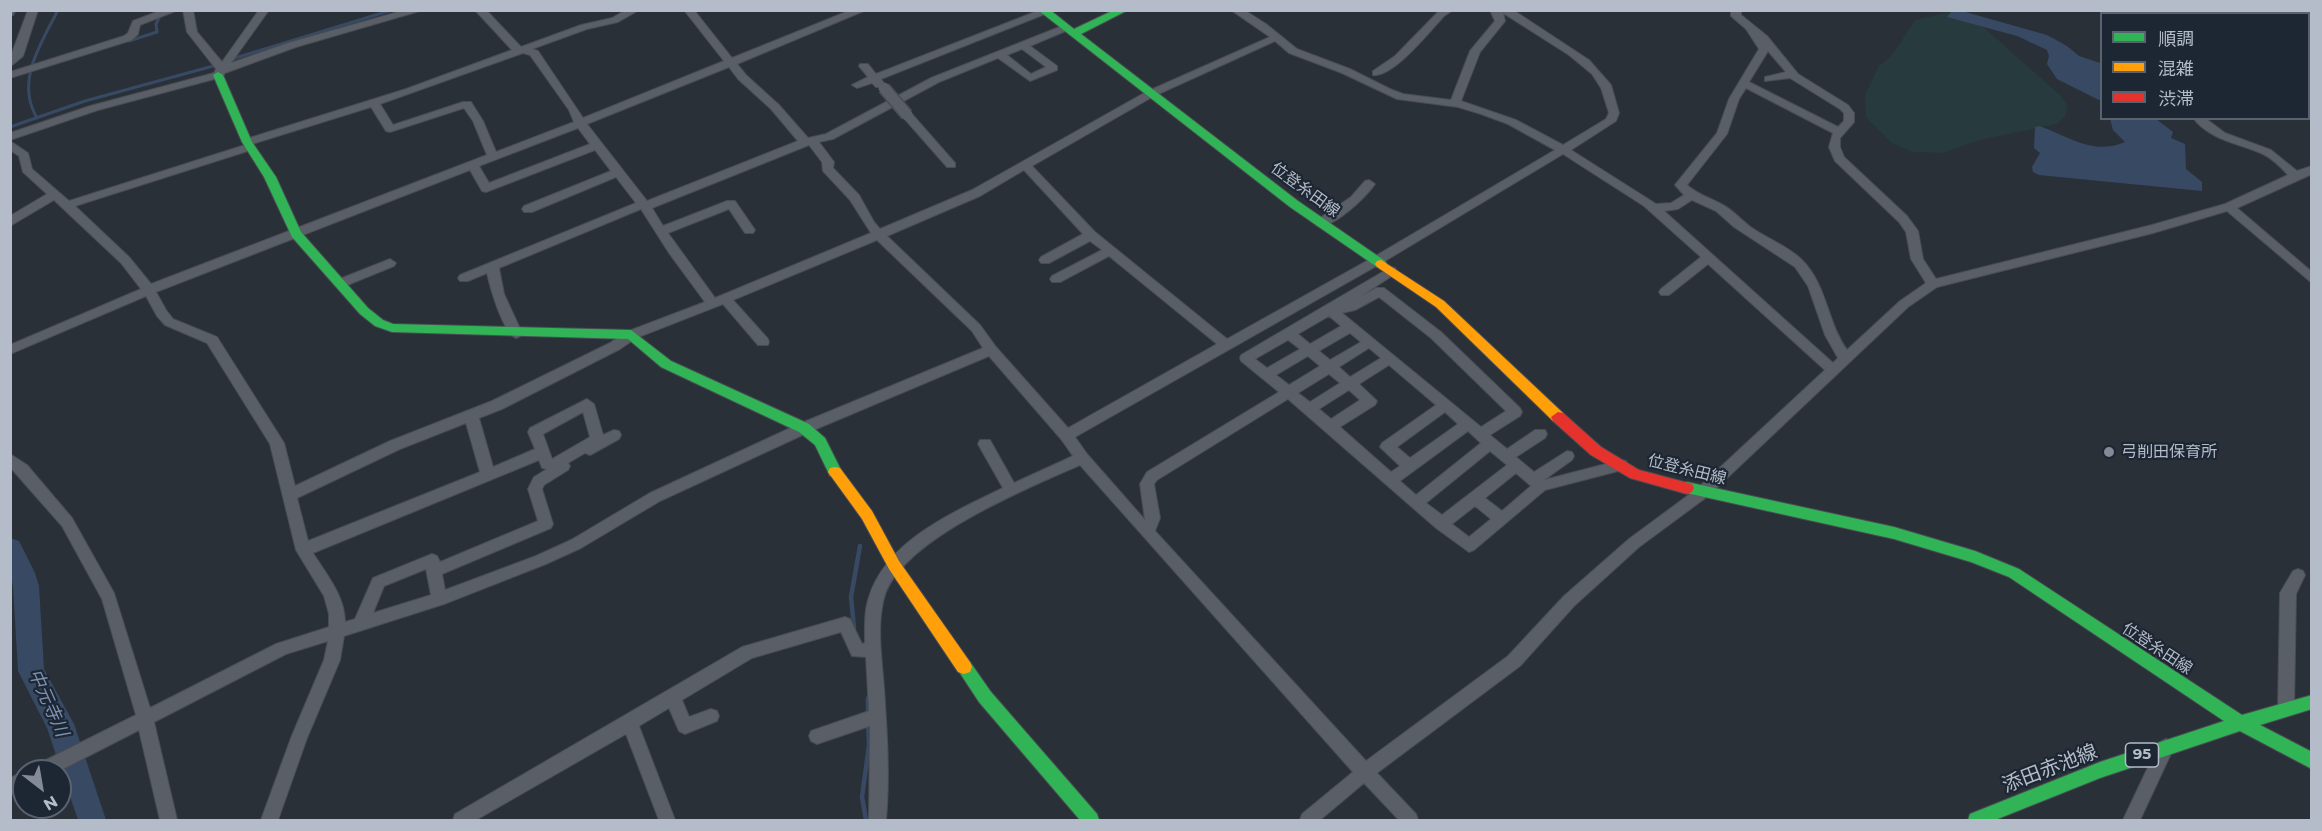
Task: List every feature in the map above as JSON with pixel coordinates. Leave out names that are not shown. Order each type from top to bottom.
[{"type":"main road","points":[[1069,31],[1123,10]]},
{"type":"main road","name":"位登糸田線","points":[[1044,11],[1321,223],[1440,304],[1596,451],[1635,474],[1703,492],[1934,544],[1987,561],[2014,573],[2239,722],[2312,761]]},
{"type":"main road","points":[[220,72],[248,144],[270,177],[296,234],[364,310],[379,323],[392,328],[631,335],[666,364],[780,415],[804,429],[820,442],[835,473],[867,515],[894,565],[985,697],[1091,820]]},
{"type":"main road","name":"添田赤池線","points":[[1976,820],[2027,797],[2166,747],[2239,722],[2312,702]]},
{"type":"street","points":[[10,64],[18,56],[33,10]]},
{"type":"street","points":[[10,75],[128,38],[133,34],[136,23],[173,10]]},
{"type":"street","points":[[188,10],[192,32],[220,72]]},
{"type":"street","points":[[220,72],[264,10]]},
{"type":"street","points":[[10,138],[103,106],[220,72],[292,45],[418,10]]},
{"type":"street","points":[[480,10],[515,48],[534,53],[574,110],[580,123],[644,205],[661,231],[719,302],[763,342]]},
{"type":"street","points":[[67,205],[217,159],[248,144],[584,27],[615,20],[634,10]]},
{"type":"street","points":[[689,10],[742,77],[775,107],[828,162],[828,169],[855,198],[869,224],[976,328],[991,350],[1066,435],[1082,458],[1318,723],[1410,820]]},
{"type":"street","points":[[10,350],[149,290],[580,123],[861,10]]},
{"type":"street","points":[[1236,10],[1277,37],[1293,51],[1346,71],[1386,91],[1401,97],[1455,104],[1512,122],[1564,150],[1654,208],[1833,370]]},
{"type":"street","points":[[1377,74],[1399,58],[1441,14],[1448,10]]},
{"type":"street","points":[[1455,104],[1475,51],[1500,21],[1499,14],[1495,10]]},
{"type":"street","points":[[1066,435],[1376,261],[1611,121],[1614,113],[1607,98],[1606,84],[1592,68],[1505,10]]},
{"type":"street","points":[[1736,10],[1736,16],[1763,38],[1792,74],[1844,107],[1849,113],[1849,122],[1834,138],[1833,148],[1839,159],[1903,219],[1912,231],[1917,259],[1933,284]]},
{"type":"street","points":[[857,85],[1044,11]]},
{"type":"street","points":[[1751,30],[1764,49],[1734,99],[1722,134],[1681,186],[1691,196],[1721,209],[1740,226],[1790,256],[1800,265],[1813,282],[1837,348],[1845,357]]},
{"type":"street","points":[[464,278],[644,205],[808,142],[829,137],[935,80],[1023,45],[1069,31]]},
{"type":"street","points":[[290,495],[395,445],[471,415],[569,370],[631,335],[719,302],[976,193],[1150,94],[1277,37]]},
{"type":"street","points":[[999,54],[1030,78],[1053,68],[1023,45]]},
{"type":"street","points":[[864,66],[951,165]]},
{"type":"street","points":[[1769,79],[1792,74]]},
{"type":"street","points":[[1743,83],[1839,132]]},
{"type":"street","points":[[373,102],[390,129],[467,104],[478,121],[493,157]]},
{"type":"street","points":[[2200,120],[2214,132],[2274,157],[2296,177]]},
{"type":"street","points":[[10,144],[24,155],[27,170],[33,177],[67,205],[125,260],[149,290],[161,313],[169,322],[212,340],[277,443],[303,550],[331,594],[337,614],[337,632],[332,660],[299,738],[270,820]]},
{"type":"street","points":[[473,165],[486,188],[597,145]]},
{"type":"street","points":[[1025,165],[1091,235],[1226,345]]},
{"type":"street","points":[[1308,820],[1365,772],[1514,661],[1569,602],[1635,543],[1703,492],[1845,357],[1904,304],[1933,284],[2229,207],[2312,169]]},
{"type":"street","points":[[528,209],[618,172]]},
{"type":"street","points":[[1321,223],[1355,200],[1370,184]]},
{"type":"street","points":[[10,222],[54,195]]},
{"type":"street","points":[[1654,208],[1674,206],[1691,196]]},
{"type":"street","points":[[661,231],[731,204],[748,230]]},
{"type":"street","points":[[2229,207],[2312,279]]},
{"type":"street","points":[[1045,260],[1091,235]]},
{"type":"street","points":[[1056,279],[1110,251]]},
{"type":"street","points":[[1665,292],[1708,258]]},
{"type":"street","points":[[341,283],[390,263]]},
{"type":"street","points":[[492,266],[498,294],[516,333]]},
{"type":"street","points":[[1391,271],[1330,310],[1246,358],[1330,426],[1416,503],[1469,546],[1502,519],[1567,456]]},
{"type":"street","points":[[1330,310],[1351,307],[1380,291],[1436,335],[1515,412],[1416,503]]},
{"type":"street","points":[[1330,310],[1538,483]]},
{"type":"street","points":[[1266,375],[1351,326]]},
{"type":"street","points":[[1289,333],[1370,400],[1330,426]]},
{"type":"street","points":[[1148,531],[1153,518],[1147,484],[1152,476],[1370,342]]},
{"type":"street","points":[[66,759],[282,650],[439,599],[541,560],[576,544],[655,497],[804,429],[991,350]]},
{"type":"street","points":[[1309,409],[1390,358]]},
{"type":"street","points":[[587,404],[597,439],[554,465],[547,464],[543,452],[535,432],[587,404]]},
{"type":"street","points":[[1410,466],[1387,447],[1445,405]]},
{"type":"street","points":[[471,415],[488,475]]},
{"type":"street","points":[[1391,480],[1468,424]]},
{"type":"street","points":[[1441,524],[1475,498],[1540,434]]},
{"type":"street","points":[[434,571],[546,524],[535,489],[539,481],[614,435]]},
{"type":"street","points":[[985,444],[1011,490]]},
{"type":"street","points":[[303,550],[543,452]]},
{"type":"street","points":[[878,820],[880,790],[878,716],[873,649],[875,601],[894,565],[908,550],[1011,490],[1082,458]]},
{"type":"street","points":[[10,459],[22,469],[67,522],[109,598],[145,718],[169,820]]},
{"type":"street","points":[[1538,483],[1621,465]]},
{"type":"street","points":[[1475,498],[1502,519]]},
{"type":"street","points":[[361,624],[378,582],[432,560],[439,599]]},
{"type":"street","points":[[2286,709],[2288,593],[2298,575]]},
{"type":"street","points":[[461,820],[748,652],[845,624],[858,651],[873,649]]},
{"type":"street","points":[[673,697],[686,726],[711,716]]},
{"type":"street","points":[[817,736],[878,716]]},
{"type":"street","points":[[630,723],[667,820]]},
{"type":"street","points":[[2131,820],[2166,747]]},
{"type":"green space","points":[[1954,11],[1972,17],[2060,95],[2067,105],[2066,115],[2057,124],[1979,140],[1943,153],[1912,152],[1892,143],[1866,117],[1865,95],[1879,66],[1893,54],[1915,20]]},
{"type":"water","points":[[1952,11],[1962,11],[2047,35],[2079,56],[2100,63],[2100,100],[2057,79],[2047,64],[2049,56],[2047,50],[2017,36],[1947,17]]},
{"type":"water","points":[[2110,120],[2157,120],[2173,132],[2171,138],[2185,144],[2186,169],[2202,182],[2202,191],[2039,175],[2033,172],[2032,167],[2040,153],[2034,148],[2035,127],[2039,126],[2091,146],[2102,147],[2125,142],[2113,130]]},
{"type":"waterway","points":[[37,118],[31,104],[29,77],[38,49],[58,10]]},
{"type":"waterway","points":[[232,59],[392,10]]},
{"type":"waterway","points":[[129,41],[157,32],[156,24],[160,16]]},
{"type":"waterway","points":[[37,118],[85,101],[217,65]]},
{"type":"waterway","points":[[10,127],[37,118]]},
{"type":"waterway","points":[[854,628],[851,597],[860,546]]},
{"type":"waterway","name":"中元寺川","points":[[10,548],[23,573],[26,586],[31,671],[60,724],[92,820]]},
{"type":"waterway","points":[[868,698],[868,714]]},
{"type":"waterway","points":[[866,820],[862,797],[869,745],[868,722]]},
{"type":"traffic: fast","points":[[1043,10],[1294,204],[1381,264]]},
{"type":"traffic: fast","points":[[1073,34],[1123,10]]},
{"type":"traffic: fast","points":[[218,75],[247,142],[270,177],[296,234],[364,311],[379,323],[392,328],[631,335],[666,364],[804,428],[820,442],[835,472]]},
{"type":"traffic: fast","points":[[1687,488],[1894,533],[1975,557],[2014,573],[2239,722],[2312,761]]},
{"type":"traffic: fast","points":[[964,667],[985,697],[1091,820]]},
{"type":"traffic: fast","points":[[1976,820],[2142,755],[2312,702]]},
{"type":"traffic: slow","points":[[1381,264],[1440,304],[1558,417]]},
{"type":"traffic: slow","points":[[835,472],[867,515],[894,565],[964,667]]},
{"type":"traffic: jam","points":[[1558,417],[1596,451],[1635,474],[1687,488]]},
{"type":"place","name":"弓削田保育所","points":[[2109,452]]}]
